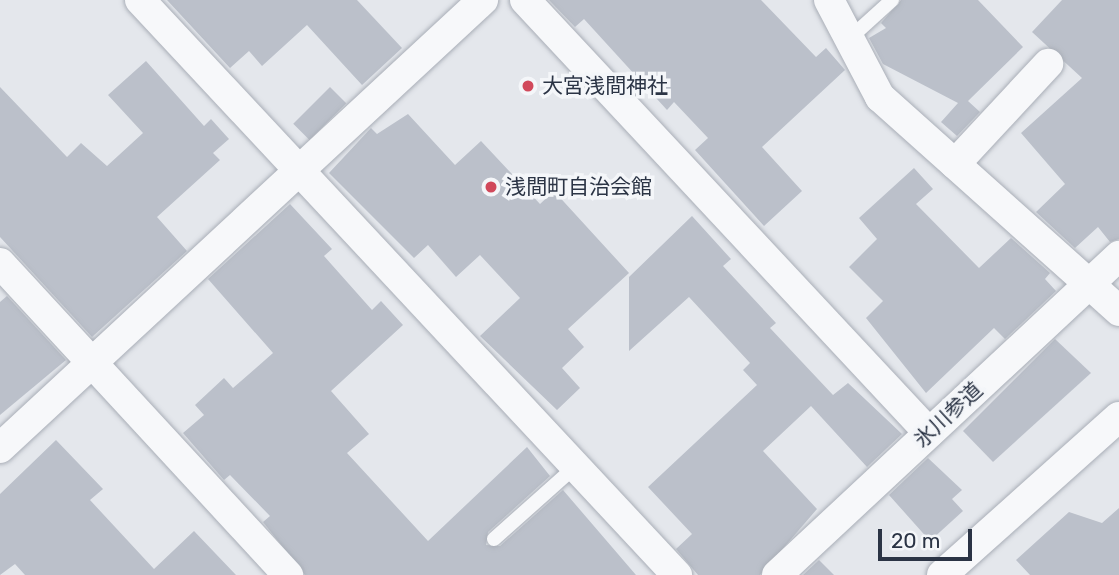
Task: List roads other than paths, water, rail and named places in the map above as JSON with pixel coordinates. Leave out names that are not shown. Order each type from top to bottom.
[{"type":"street","points":[[140,0],[677,575]]},
{"type":"street","points":[[0,447],[483,0]]},
{"type":"street","points":[[526,0],[929,433]]},
{"type":"street","points":[[829,0],[880,97],[1119,312]]},
{"type":"street","points":[[955,164],[1048,64]]},
{"type":"street","name":"氷川参道","points":[[777,575],[1119,256]]},
{"type":"street","points":[[0,263],[288,575]]},
{"type":"street","points":[[942,575],[1119,417]]},
{"type":"lane","points":[[849,39],[892,0]]},
{"type":"lane","points":[[494,539],[576,466]]},
{"type":"place","name":"大宮浅間神社","points":[[528,86]]},
{"type":"place","name":"浅間町自治会館","points":[[491,187]]}]
